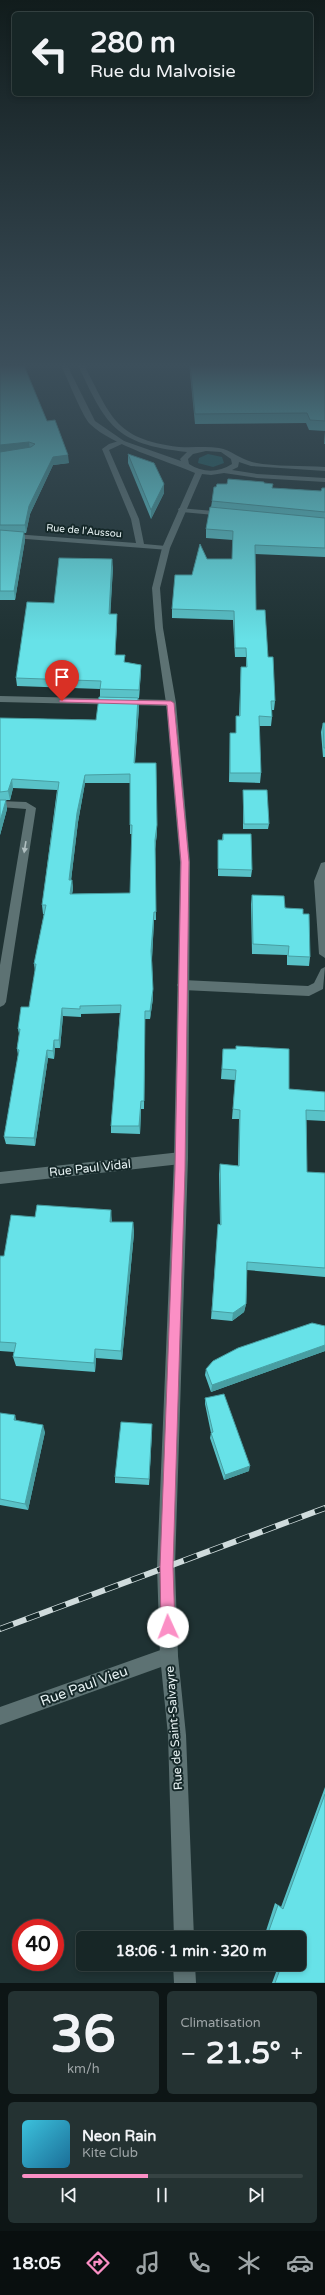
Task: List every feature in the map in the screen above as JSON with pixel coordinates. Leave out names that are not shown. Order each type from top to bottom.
[{"type":"street","points":[[108,456],[135,519],[140,546]]},
{"type":"street","points":[[160,456],[186,465],[199,472],[224,471],[257,476],[325,480]]},
{"type":"street","points":[[186,465],[184,459],[187,456]]},
{"type":"street","points":[[231,456],[251,464],[325,469]]},
{"type":"street","points":[[224,471],[235,465],[235,458]]},
{"type":"street","name":"Rue de Saint-Salvayre","points":[[184,1931],[177,1735],[169,1656],[166,1567],[180,1158],[185,862],[171,703],[156,604],[156,588],[166,548],[199,472]]},
{"type":"street","points":[[182,510],[230,514]]},
{"type":"street","name":"Rue de l'Aussou","points":[[0,535],[166,548]]},
{"type":"street","points":[[0,699],[171,703]]},
{"type":"street","points":[[0,804],[26,805],[31,808],[0,1002]]},
{"type":"street","points":[[325,866],[319,881],[325,954]]},
{"type":"street","points":[[184,985],[309,990],[320,986],[325,972]]},
{"type":"street","name":"Rue Paul Vidal","points":[[0,1178],[180,1158]]},
{"type":"street","name":"Rue Paul Vieu","points":[[0,1716],[169,1656]]},
{"type":"street","points":[[184,1971],[185,1983]]},
{"type":"shaded area","points":[[205,456],[215,456],[222,457],[224,463],[213,467],[198,463],[199,458]]},
{"type":"building","points":[[0,456],[64,456],[53,457],[29,506],[25,525],[0,525]]},
{"type":"building","points":[[129,456],[154,463],[164,484],[151,510]]},
{"type":"building","points":[[228,479],[264,482],[273,484],[272,488],[321,491],[322,488],[325,488],[325,512],[212,501],[214,487],[216,487],[217,484],[227,484]]},
{"type":"building","points":[[210,507],[325,518],[325,548],[255,545],[256,610],[265,610],[268,657],[273,657],[275,701],[271,701],[272,717],[259,716],[261,773],[230,773],[230,733],[236,733],[236,716],[240,716],[241,667],[247,667],[246,648],[235,648],[234,611],[172,609],[175,575],[192,575],[200,544],[207,559],[232,559],[233,531],[206,529]]},
{"type":"building","points":[[0,530],[24,532],[14,591],[0,591]]},
{"type":"building","points":[[59,558],[112,559],[109,614],[117,614],[115,655],[125,655],[124,662],[141,665],[139,690],[100,689],[101,681],[16,678],[27,602],[54,603]]},
{"type":"building","points":[[99,697],[138,698],[134,763],[156,763],[156,912],[154,912],[151,951],[153,989],[150,1011],[145,1011],[144,1101],[141,1101],[139,1126],[111,1126],[121,1005],[80,1006],[80,1009],[62,1008],[59,1040],[54,1040],[53,1051],[47,1050],[34,1138],[4,1137],[19,1050],[17,1049],[21,1007],[29,1007],[36,964],[34,964],[46,905],[42,905],[59,782],[12,779],[8,791],[0,792],[0,718],[96,720]],"holes":[[[130,774],[130,825],[132,825],[130,893],[70,894],[72,880],[69,880],[77,813],[85,775]]]},
{"type":"building","points":[[323,723],[325,723],[325,748],[324,748]]},
{"type":"building","points":[[243,790],[267,790],[269,824],[244,824]]},
{"type":"building","points":[[0,800],[6,800],[0,821]]},
{"type":"building","points":[[223,834],[251,834],[252,870],[218,869],[218,840],[223,840]]},
{"type":"building","points":[[252,895],[284,896],[285,908],[303,909],[303,914],[309,914],[310,957],[288,956],[289,946],[253,944]]},
{"type":"building","points":[[236,1046],[289,1049],[289,1089],[325,1092],[325,1111],[306,1110],[307,1172],[325,1173],[325,1268],[247,1262],[246,1304],[233,1313],[212,1311],[218,1224],[221,1225],[220,1164],[239,1166],[240,1110],[233,1109],[236,1070],[222,1069],[223,1049],[236,1049]]},
{"type":"building","points":[[37,1205],[111,1210],[110,1222],[133,1222],[121,1351],[95,1349],[94,1363],[13,1357],[16,1343],[0,1342],[0,1256],[4,1256],[11,1215],[35,1217]]},
{"type":"building","points":[[312,1323],[325,1326],[325,1345],[212,1385],[206,1369],[213,1361],[238,1348]]},
{"type":"building","points":[[224,1394],[250,1466],[225,1475],[211,1433],[213,1432],[205,1398]]},
{"type":"building","points":[[0,1413],[15,1415],[14,1420],[43,1425],[25,1504],[0,1499]]},
{"type":"building","points":[[121,1422],[152,1424],[149,1479],[115,1477]]},
{"type":"building","points":[[325,1794],[325,1983],[275,1983],[279,1971],[306,1971],[306,1931],[269,1931],[278,1905],[283,1909]]},
{"type":"railway","points":[[0,1629],[325,1508]]},
{"type":"route","points":[[62,701],[171,703],[182,812],[185,862],[180,1170],[170,1500],[166,1567],[168,1627]]}]
